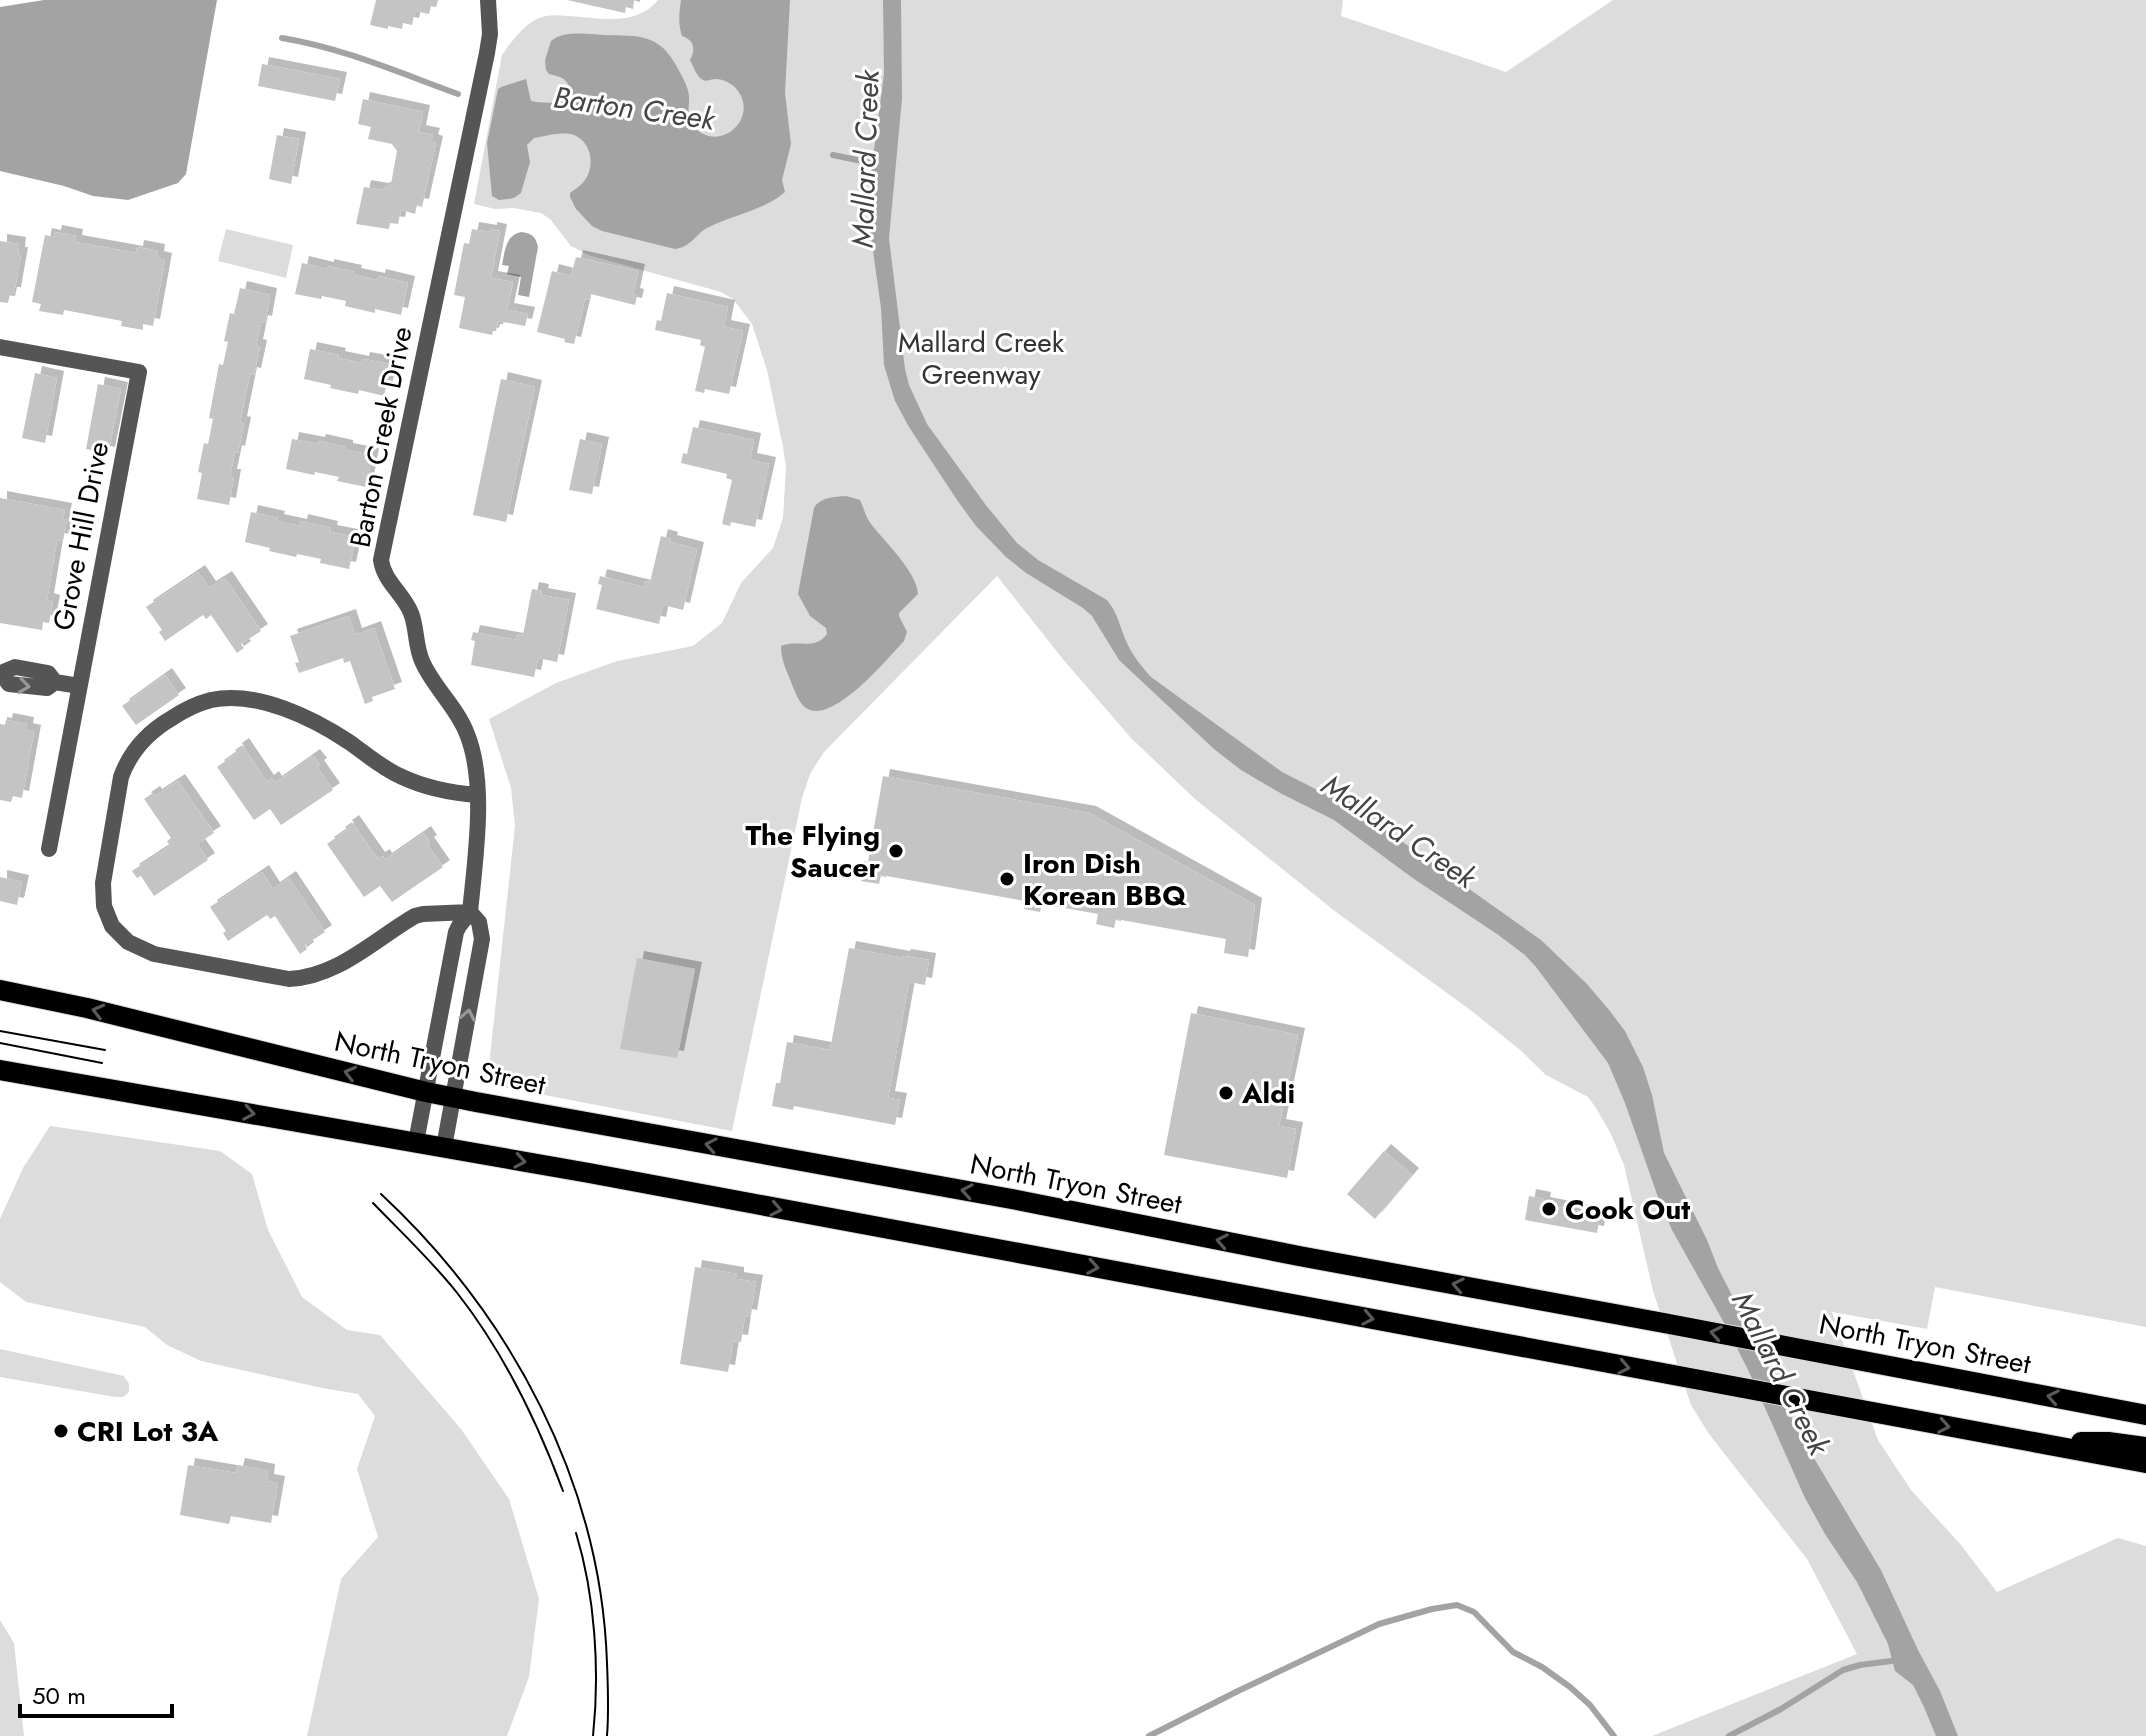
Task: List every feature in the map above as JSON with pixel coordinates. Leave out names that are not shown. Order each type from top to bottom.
[{"type":"main road","name":"North Tryon Street","points":[[0,990],[87,1008],[426,1092],[1017,1200],[2146,1415]]},
{"type":"main road","points":[[0,1070],[444,1147],[2146,1463]]},
{"type":"main road","points":[[2037,1443],[2108,1442],[2146,1447]]},
{"type":"street","name":"Barton Creek Drive","points":[[416,1142],[456,932],[470,912],[478,795],[469,737],[424,667],[416,646],[413,617],[385,575],[381,560],[487,53],[490,34],[488,0]]},
{"type":"street","name":"Grove Hill Drive","points":[[0,347],[139,372],[49,849]]},
{"type":"street","points":[[0,673],[15,667],[48,673],[55,682],[79,686]]},
{"type":"street","points":[[470,912],[415,916],[335,967],[318,974],[289,979],[154,954],[138,948],[112,926],[104,906],[103,883],[121,777],[132,753],[166,721],[197,704],[214,700],[247,699],[293,713],[323,726],[399,776],[434,789],[478,795]]},
{"type":"street","name":"Barton Creek Drive","points":[[444,1147],[482,939],[479,922],[470,912]]},
{"type":"green space","name":"Mallard Creek Greenway","points":[[658,0],[1343,0],[1341,16],[1506,72],[1613,0],[2146,0],[2146,1327],[1935,1287],[1927,1329],[1832,1312],[1878,1440],[1911,1490],[1961,1545],[1997,1592],[2118,1538],[2146,1546],[2146,1736],[1652,1736],[1857,1654],[1807,1559],[1709,1434],[1691,1405],[1653,1291],[1624,1165],[1611,1134],[1588,1097],[1546,1075],[1473,1012],[1336,912],[1195,799],[1131,738],[997,576],[824,752],[810,774],[802,798],[732,1131],[487,1084],[515,826],[511,788],[489,719],[556,683],[617,661],[693,646],[722,623],[741,583],[773,548],[783,518],[786,467],[767,370],[752,324],[733,299],[721,292],[588,255],[571,246],[550,219],[541,213],[474,204],[502,55],[518,35],[532,22],[545,16],[617,19],[639,14]]},
{"type":"green space","points":[[226,229],[293,245],[286,278],[218,261]]},
{"type":"green space","points":[[50,1126],[220,1151],[252,1174],[268,1230],[302,1297],[347,1330],[380,1335],[461,1429],[509,1499],[539,1599],[529,1677],[507,1736],[307,1736],[341,1579],[378,1537],[357,1469],[375,1416],[358,1394],[201,1361],[167,1345],[145,1327],[26,1302],[0,1282],[0,1219],[23,1168]]},
{"type":"green space","points":[[0,1349],[124,1376],[129,1392],[123,1397],[115,1397],[0,1377]]},
{"type":"green space","points":[[0,1620],[14,1643],[24,1736],[0,1736]]},
{"type":"water","points":[[44,0],[217,0],[186,174],[178,183],[128,200],[93,196],[0,171],[0,7]]},
{"type":"water","points":[[681,0],[790,0],[785,93],[791,144],[782,180],[785,192],[767,204],[707,228],[680,248],[602,231],[592,226],[576,209],[570,197],[570,193],[580,186],[588,174],[591,161],[588,149],[574,135],[554,134],[534,138],[527,145],[530,162],[521,193],[514,198],[499,200],[492,196],[487,143],[498,89],[526,79],[531,101],[549,103],[566,99],[568,84],[549,74],[545,60],[551,41],[562,35],[628,36],[655,42],[670,56],[684,81],[693,126],[706,135],[716,137],[733,130],[743,114],[740,94],[726,81],[704,81],[697,74],[690,60],[693,45],[682,36],[679,18]]},
{"type":"water","points":[[883,0],[901,0],[902,99],[889,238],[905,369],[927,424],[1017,543],[1038,560],[1107,600],[1132,652],[1151,677],[1282,772],[1359,811],[1541,940],[1609,1010],[1625,1031],[1643,1067],[1664,1153],[1718,1268],[1797,1430],[1881,1570],[1940,1691],[1958,1736],[1936,1736],[1913,1685],[1895,1671],[1888,1644],[1857,1582],[1805,1498],[1750,1374],[1672,1230],[1608,1063],[1536,967],[1497,934],[1414,879],[1334,820],[1241,770],[1214,749],[1119,660],[1092,616],[1026,573],[976,526],[909,427],[895,401],[884,365],[881,308],[870,229],[868,195],[884,74]]},
{"type":"water","points":[[521,232],[532,236],[538,247],[529,297],[518,295],[521,277],[507,274],[509,266],[502,265],[509,241]]},
{"type":"water","points":[[846,496],[860,500],[871,524],[912,576],[918,594],[899,613],[907,632],[904,641],[859,688],[830,708],[817,711],[806,708],[798,699],[783,662],[781,646],[817,642],[827,634],[826,628],[810,616],[798,594],[814,508],[824,500]]},
{"type":"building","points":[[376,0],[438,0],[436,7],[431,6],[429,14],[415,11],[412,25],[403,23],[402,29],[388,26],[388,29],[370,25]]},
{"type":"building","points":[[567,0],[634,0],[633,9],[626,7],[625,13]]},
{"type":"building","points":[[262,64],[340,79],[335,101],[258,86]]},
{"type":"building","points":[[363,99],[423,112],[419,132],[433,135],[431,141],[436,143],[422,206],[417,205],[415,214],[401,210],[398,224],[390,223],[389,229],[356,224],[364,187],[382,190],[391,184],[397,151],[392,144],[368,139],[371,127],[358,124]]},
{"type":"building","points":[[277,135],[299,139],[291,184],[269,179]]},
{"type":"building","points":[[472,229],[500,231],[491,278],[513,282],[507,310],[528,314],[525,326],[498,321],[492,335],[459,328],[465,297],[454,295],[464,243],[469,244]]},
{"type":"building","points":[[55,232],[76,236],[75,242],[136,253],[137,247],[158,251],[157,258],[165,260],[153,326],[143,324],[143,330],[121,326],[122,321],[64,310],[63,315],[39,311],[41,304],[32,302],[45,235],[54,237]]},
{"type":"building","points":[[0,241],[19,244],[18,254],[21,254],[14,294],[10,294],[8,303],[0,302]]},
{"type":"building","points":[[576,257],[638,271],[633,295],[637,296],[635,305],[591,294],[589,300],[585,299],[574,344],[537,332],[552,271],[571,276]]},
{"type":"building","points":[[302,263],[355,272],[354,275],[378,280],[379,276],[408,283],[401,315],[345,306],[346,301],[322,296],[321,299],[295,294]]},
{"type":"building","points":[[240,288],[270,295],[265,323],[261,322],[256,346],[260,347],[254,375],[250,374],[240,423],[244,424],[230,476],[234,476],[229,505],[197,499],[202,473],[198,472],[204,443],[208,444],[213,419],[209,418],[219,364],[223,365],[228,342],[224,341],[230,313],[234,314]]},
{"type":"building","points":[[667,293],[728,307],[724,327],[743,331],[729,394],[705,389],[704,393],[695,391],[705,347],[700,345],[701,340],[655,330],[657,320],[661,321]]},
{"type":"building","points":[[310,349],[362,363],[363,359],[391,364],[384,396],[359,390],[358,394],[304,379]]},
{"type":"building","points":[[35,373],[57,378],[45,443],[22,438]]},
{"type":"building","points":[[501,379],[535,387],[506,522],[473,515]]},
{"type":"building","points":[[98,384],[121,389],[108,454],[86,449]]},
{"type":"building","points":[[693,427],[754,440],[750,460],[769,464],[755,527],[731,522],[730,526],[722,524],[732,480],[726,478],[727,474],[681,463],[683,453],[687,454]]},
{"type":"building","points":[[292,439],[318,444],[319,441],[372,455],[366,487],[337,481],[339,477],[286,469]]},
{"type":"building","points":[[580,439],[602,444],[592,494],[569,490]]},
{"type":"building","points":[[0,498],[65,510],[63,519],[67,520],[63,541],[57,540],[47,600],[53,602],[49,623],[43,622],[42,630],[0,623]]},
{"type":"building","points":[[251,512],[300,526],[301,521],[331,528],[330,532],[356,537],[349,569],[320,563],[321,559],[269,551],[270,548],[245,542]]},
{"type":"building","points":[[661,536],[671,539],[670,542],[697,549],[683,610],[663,605],[659,624],[596,609],[602,585],[598,584],[600,576],[644,587],[645,581],[650,582]]},
{"type":"building","points":[[198,572],[209,588],[225,578],[261,631],[241,644],[244,648],[237,653],[211,615],[206,619],[203,615],[165,641],[159,632],[162,630],[146,607]]},
{"type":"building","points":[[532,589],[542,591],[541,595],[569,600],[557,662],[538,658],[534,677],[471,665],[475,641],[471,640],[473,632],[517,640],[518,634],[523,635]]},
{"type":"building","points":[[349,616],[355,635],[374,628],[395,689],[372,697],[373,701],[365,704],[350,661],[344,663],[343,658],[299,673],[295,663],[299,662],[290,636]]},
{"type":"building","points":[[165,675],[179,695],[136,725],[122,706]]},
{"type":"building","points":[[6,720],[27,724],[26,730],[34,732],[22,798],[13,796],[11,802],[0,800],[0,724],[5,725]]},
{"type":"building","points":[[242,745],[267,782],[272,778],[275,783],[313,756],[333,790],[281,825],[270,809],[254,820],[217,767],[237,753],[235,750]]},
{"type":"building","points":[[883,776],[1089,813],[1255,905],[1248,957],[1224,953],[1226,939],[1116,919],[1114,928],[1096,924],[1098,914],[1042,904],[1040,912],[1024,909],[1025,901],[881,875],[879,884],[861,881],[864,861],[868,862]]},
{"type":"building","points":[[178,781],[214,833],[197,844],[208,860],[154,896],[141,876],[137,878],[132,871],[170,846],[167,841],[171,838],[144,799],[153,793],[155,796]]},
{"type":"building","points":[[352,822],[378,859],[383,856],[385,860],[424,833],[430,842],[427,844],[443,867],[392,902],[380,886],[364,897],[327,844],[347,830],[345,827]]},
{"type":"building","points":[[262,872],[273,889],[289,878],[325,932],[305,945],[307,949],[300,954],[275,916],[270,919],[267,915],[228,941],[223,933],[226,931],[210,907]]},
{"type":"building","points":[[0,877],[22,882],[17,905],[0,901]]},
{"type":"building","points":[[849,948],[929,960],[925,985],[909,982],[888,1098],[900,1100],[895,1125],[794,1106],[793,1110],[772,1106],[776,1083],[780,1083],[787,1042],[830,1050]]},
{"type":"building","points":[[637,958],[695,969],[677,1058],[620,1049]]},
{"type":"building","points":[[1191,1013],[1298,1035],[1279,1126],[1296,1129],[1287,1178],[1164,1155]]},
{"type":"building","points":[[1384,1151],[1412,1175],[1375,1219],[1347,1194]]},
{"type":"building","name":"Cook Out","points":[[1529,1196],[1544,1199],[1543,1204],[1600,1215],[1597,1233],[1525,1220]]},
{"type":"building","points":[[695,1267],[737,1274],[737,1279],[756,1282],[750,1317],[745,1316],[741,1342],[733,1341],[728,1372],[680,1364]]},
{"type":"building","points":[[188,1465],[236,1473],[238,1465],[268,1471],[267,1481],[278,1483],[271,1523],[231,1516],[229,1524],[180,1515]]},
{"type":"waterway","name":"Barton Creek","points":[[282,38],[349,55],[458,94]]},
{"type":"waterway","name":"Barton Creek","points":[[833,155],[876,164]]},
{"type":"waterway","points":[[1149,1736],[1379,1624],[1457,1605],[1474,1612],[1513,1652],[1570,1687],[1590,1705],[1614,1736]]},
{"type":"waterway","points":[[1729,1736],[1781,1709],[1843,1670],[1899,1660]]},
{"type":"tram line","points":[[0,1031],[105,1050]]},
{"type":"tram line","points":[[0,1043],[102,1063]]},
{"type":"tram line","points":[[381,1194],[428,1242],[470,1293],[508,1348],[540,1406],[567,1467],[587,1531],[601,1596],[607,1663],[607,1736]]},
{"type":"tram line","points":[[373,1203],[448,1282],[475,1317],[505,1364],[530,1413],[563,1491]]},
{"type":"tram line","points":[[576,1533],[592,1607],[596,1686],[593,1736]]},
{"type":"place","name":"The Flying Saucer","points":[[896,851]]},
{"type":"place","name":"Iron Dish Korean BBQ","points":[[1007,879]]},
{"type":"place","name":"Aldi","points":[[1226,1093]]},
{"type":"place","name":"Cook Out","points":[[1549,1209]]},
{"type":"place","name":"CRI Lot 3A","points":[[61,1431]]},
{"type":"water label","name":"Mallard Creek","points":[[865,159]]},
{"type":"water label","name":"Mallard Creek","points":[[1399,831]]},
{"type":"water label","name":"Mallard Creek","points":[[1781,1373]]}]
